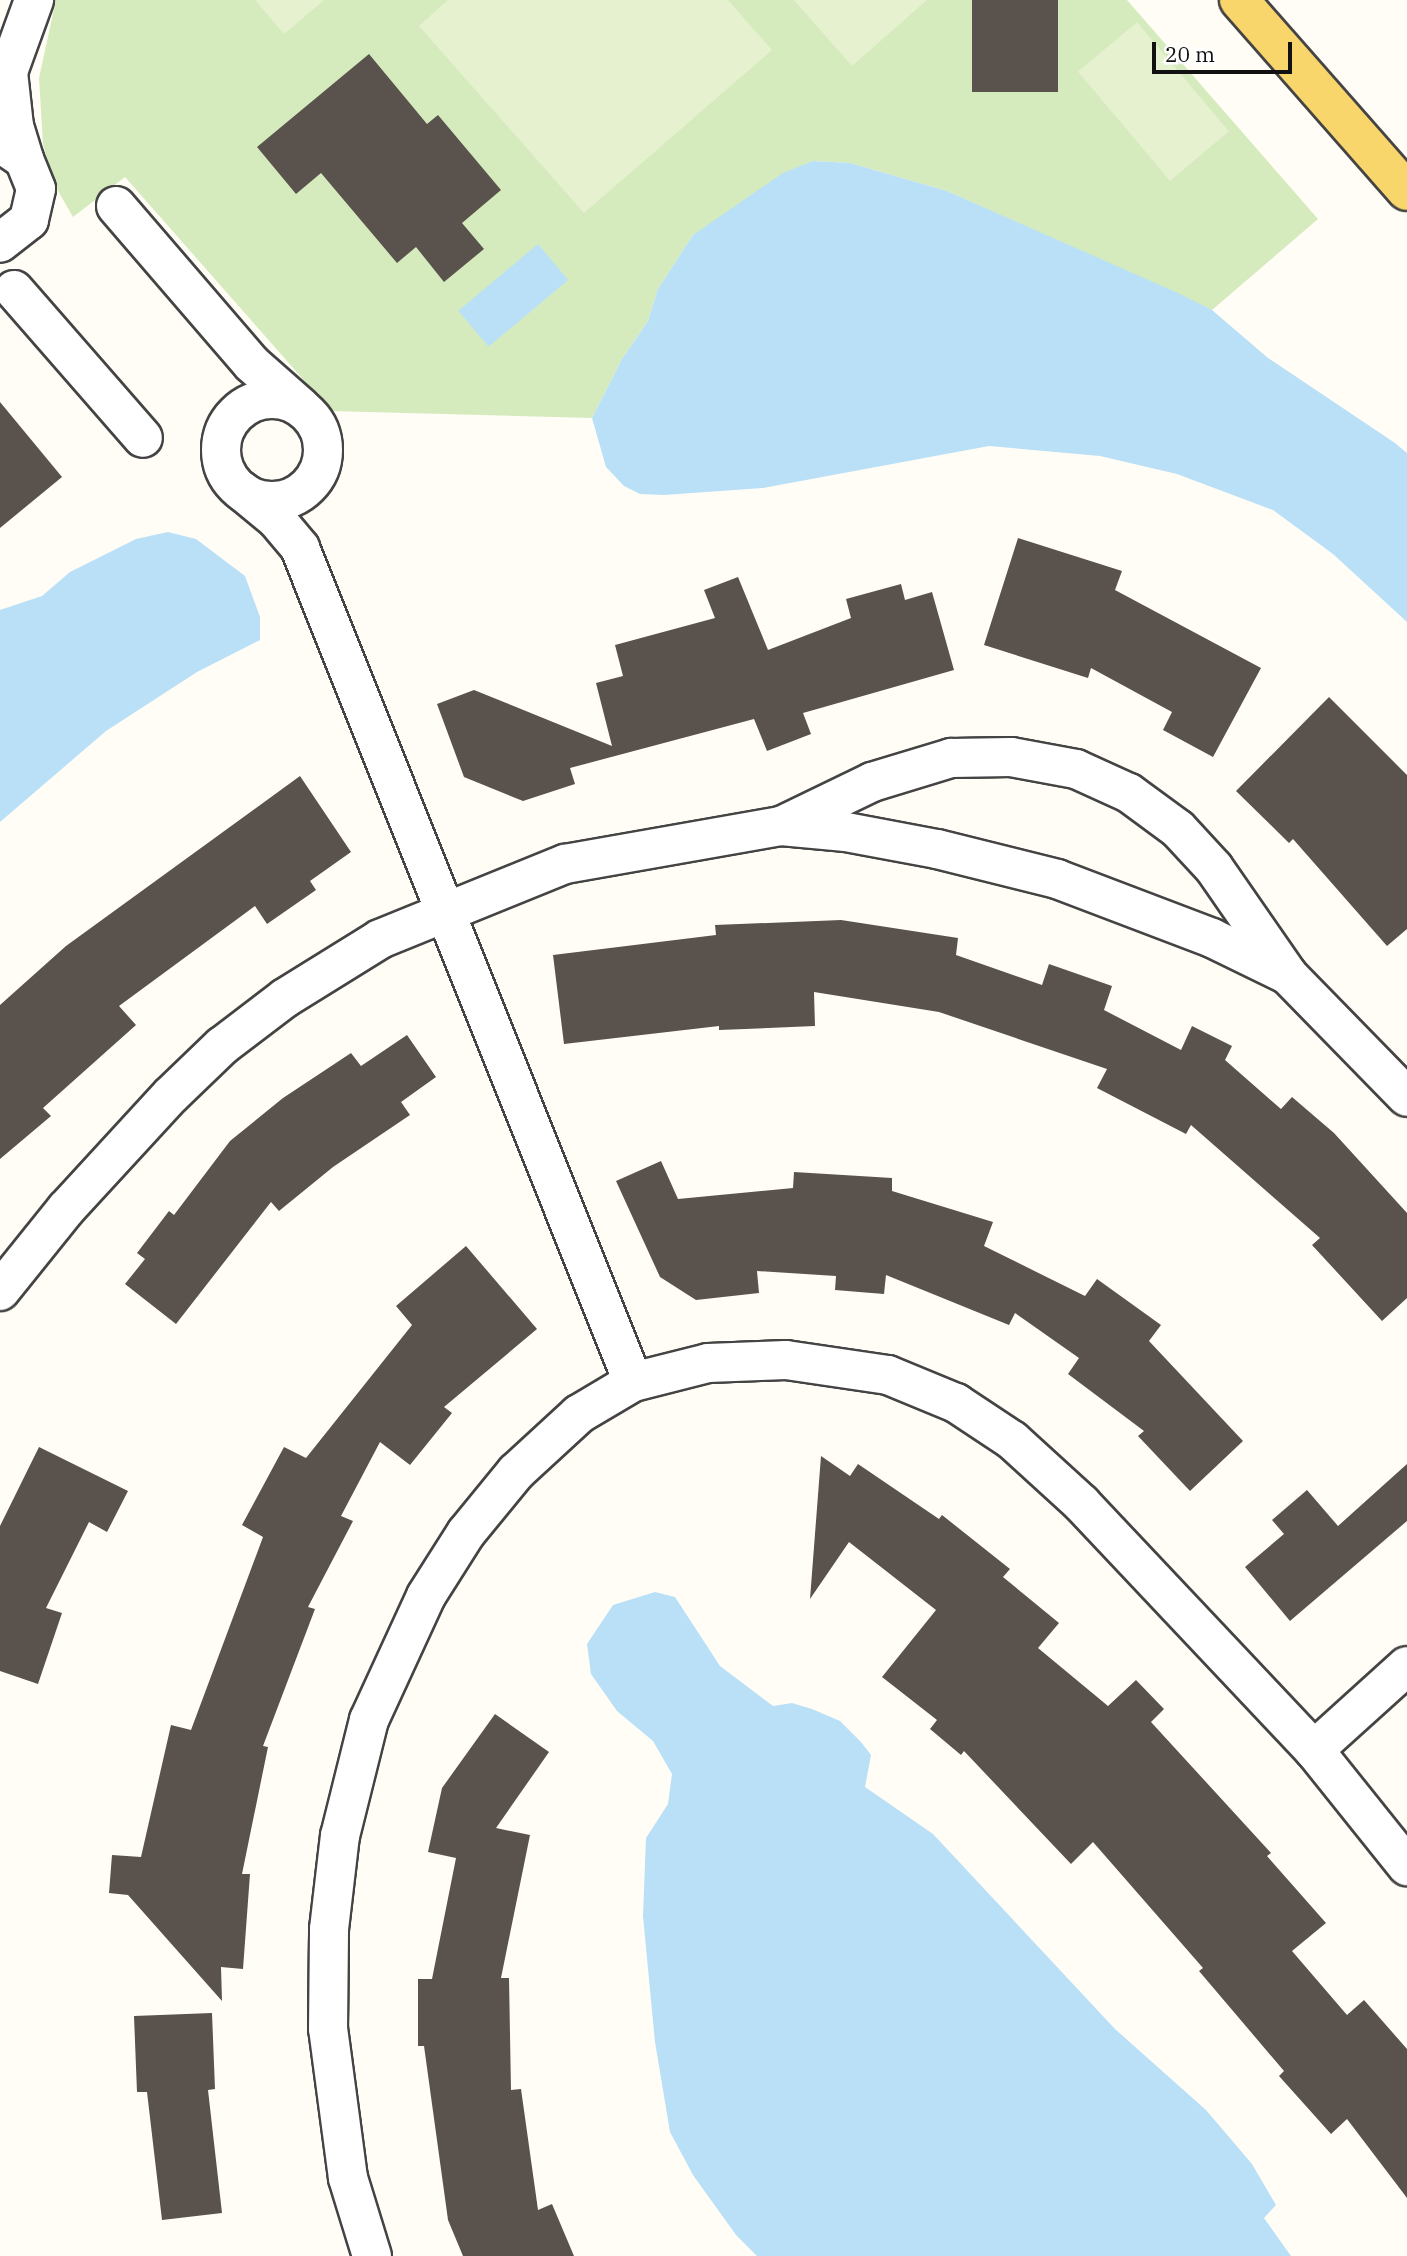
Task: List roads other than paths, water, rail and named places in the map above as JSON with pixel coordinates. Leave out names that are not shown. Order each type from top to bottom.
[{"type":"main road","points":[[1239,0],[1407,191]]},
{"type":"street","points":[[34,0],[4,80],[14,125],[12,151],[33,173],[35,204],[9,237],[7,285],[143,438]]},
{"type":"street","points":[[116,206],[253,364],[305,411],[322,438],[307,532],[308,568]]},
{"type":"street","points":[[253,364],[248,405],[225,430],[221,446],[222,463],[242,491],[276,519],[300,548],[633,1382]]},
{"type":"street","points":[[248,405],[278,399],[305,411]]},
{"type":"street","points":[[242,491],[256,498],[286,498],[312,482],[319,469]]},
{"type":"street","points":[[0,1291],[66,1209],[222,1046],[285,998],[380,939],[445,909],[565,864],[781,826],[872,782],[951,758],[1011,757],[1076,769],[1129,793],[1178,829],[1214,868],[1288,975],[1407,1097]]},
{"type":"street","points":[[781,826],[937,849],[1057,879],[1212,938],[1288,975]]},
{"type":"street","points":[[364,2254],[343,2151],[328,2029],[329,1929],[340,1836],[365,1732],[399,1649],[466,1533],[516,1472],[579,1414],[633,1382],[708,1363],[786,1360],[888,1375],[956,1403],[1012,1440],[1082,1504],[1314,1749],[1407,1866]]},
{"type":"street","points":[[1314,1749],[1407,1666]]},
{"type":"water","points":[[813,161],[850,163],[947,191],[1180,294],[1212,310],[1268,358],[1395,443],[1407,453],[1407,622],[1333,554],[1273,510],[1177,474],[1100,456],[989,446],[763,488],[664,495],[640,494],[624,486],[606,467],[592,418],[622,359],[648,321],[658,289],[693,235],[783,173]]},
{"type":"water","points":[[538,244],[568,280],[489,347],[458,311]]},
{"type":"water","points":[[168,532],[196,539],[245,576],[260,617],[260,640],[197,672],[106,731],[0,822],[0,610],[42,596],[70,572],[136,539]]},
{"type":"water","points":[[655,1592],[675,1597],[720,1666],[773,1706],[792,1703],[812,1709],[840,1721],[861,1742],[871,1755],[865,1787],[933,1834],[1115,2029],[1206,2110],[1252,2164],[1276,2205],[1264,2218],[1291,2256],[757,2256],[736,2235],[693,2175],[670,2132],[655,2042],[643,1916],[646,1838],[668,1804],[672,1774],[653,1741],[617,1711],[591,1674],[587,1644],[613,1605]]}]
